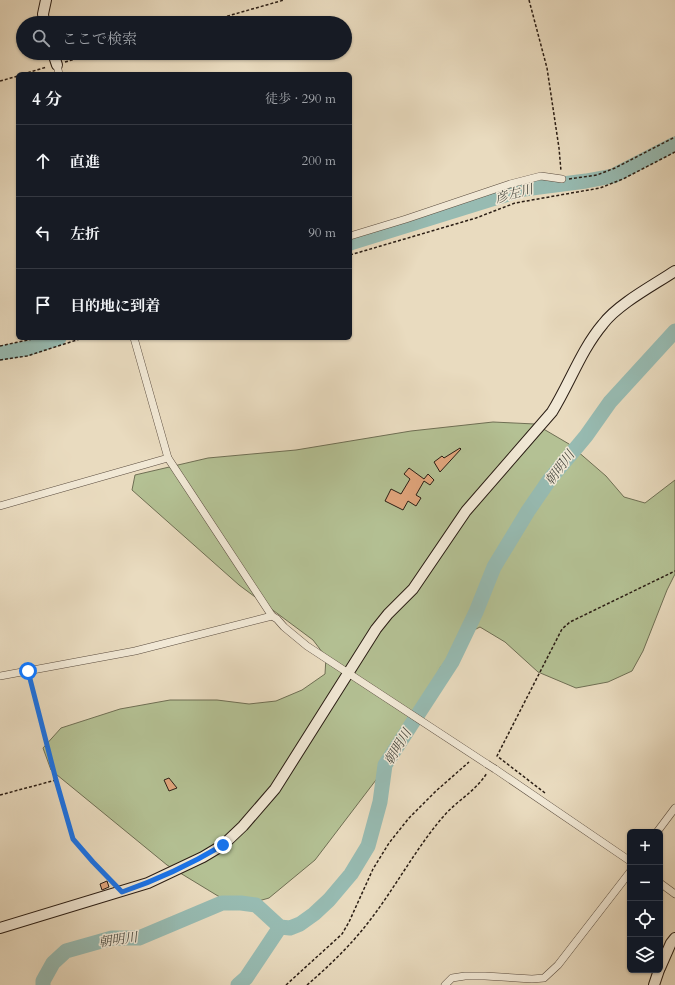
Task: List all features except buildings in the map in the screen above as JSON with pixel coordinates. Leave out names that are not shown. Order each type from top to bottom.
[{"type":"street","points":[[43,16],[46,0]]},
{"type":"street","points":[[352,235],[510,184],[541,176],[562,179]]},
{"type":"street","points":[[0,928],[148,883],[202,857],[223,845],[243,826],[275,789],[376,629],[388,614],[413,589],[466,511],[552,412],[562,397],[590,341],[603,323],[616,310],[675,271]]},
{"type":"street","points":[[135,340],[168,458],[272,616],[302,642],[495,769],[627,859]]},
{"type":"street","points":[[0,506],[168,458]]},
{"type":"street","points":[[0,676],[135,651],[272,616]]},
{"type":"street","points":[[659,829],[675,808]]},
{"type":"street","points":[[445,985],[452,978],[465,976],[532,979],[544,978],[558,965],[627,876]]},
{"type":"street","points":[[663,885],[675,894]]},
{"type":"street","points":[[663,962],[671,943],[675,938]]},
{"type":"street","points":[[654,985],[658,973]]},
{"type":"path","points":[[228,16],[284,0]]},
{"type":"path","points":[[529,0],[547,68],[562,179],[592,176],[615,168],[675,137]]},
{"type":"path","points":[[37,72],[58,69],[80,60]]},
{"type":"path","points":[[0,81],[16,77]]},
{"type":"path","points":[[352,254],[476,218],[515,203],[600,188],[623,179],[675,152]]},
{"type":"path","points":[[0,346],[28,340]]},
{"type":"path","points":[[0,360],[26,356],[78,340]]},
{"type":"path","points":[[550,797],[497,756],[562,629],[570,622],[675,571]]},
{"type":"path","points":[[28,671],[73,839],[122,892]]},
{"type":"path","points":[[286,985],[342,934],[373,869],[389,843],[409,818],[474,755]]},
{"type":"path","points":[[308,985],[367,924],[424,841],[442,818],[456,803],[472,792],[480,784],[487,773]]},
{"type":"path","points":[[0,794],[56,780]]},
{"type":"green space","points":[[493,422],[535,424],[569,444],[606,476],[624,497],[645,503],[675,480],[675,574],[667,590],[643,651],[632,671],[608,682],[576,688],[538,672],[505,642],[480,627],[466,634],[440,668],[429,696],[379,776],[315,860],[269,898],[241,906],[218,896],[167,865],[51,770],[43,748],[61,728],[120,709],[170,700],[217,700],[249,704],[276,701],[302,690],[325,674],[326,657],[313,640],[239,585],[132,490],[135,475],[208,458],[296,450],[411,431]]},
{"type":"waterway","name":"彦左川","points":[[352,242],[524,189],[613,176],[675,144]]},
{"type":"waterway","name":"朝明川","points":[[43,985],[43,981],[53,963],[66,951],[112,938],[139,938],[222,903],[256,905],[280,927],[290,928],[300,924],[314,914],[329,900],[351,874],[368,846],[380,802],[385,765],[452,662],[476,612],[494,567],[528,511],[550,479],[586,436],[610,402],[675,331]]},
{"type":"waterway","name":"彦左川","points":[[0,353],[30,348],[53,340]]},
{"type":"waterway","points":[[238,985],[246,978],[280,927]]},
{"type":"route","points":[[28,671],[73,839],[122,892],[148,883],[202,857],[223,845]]}]
